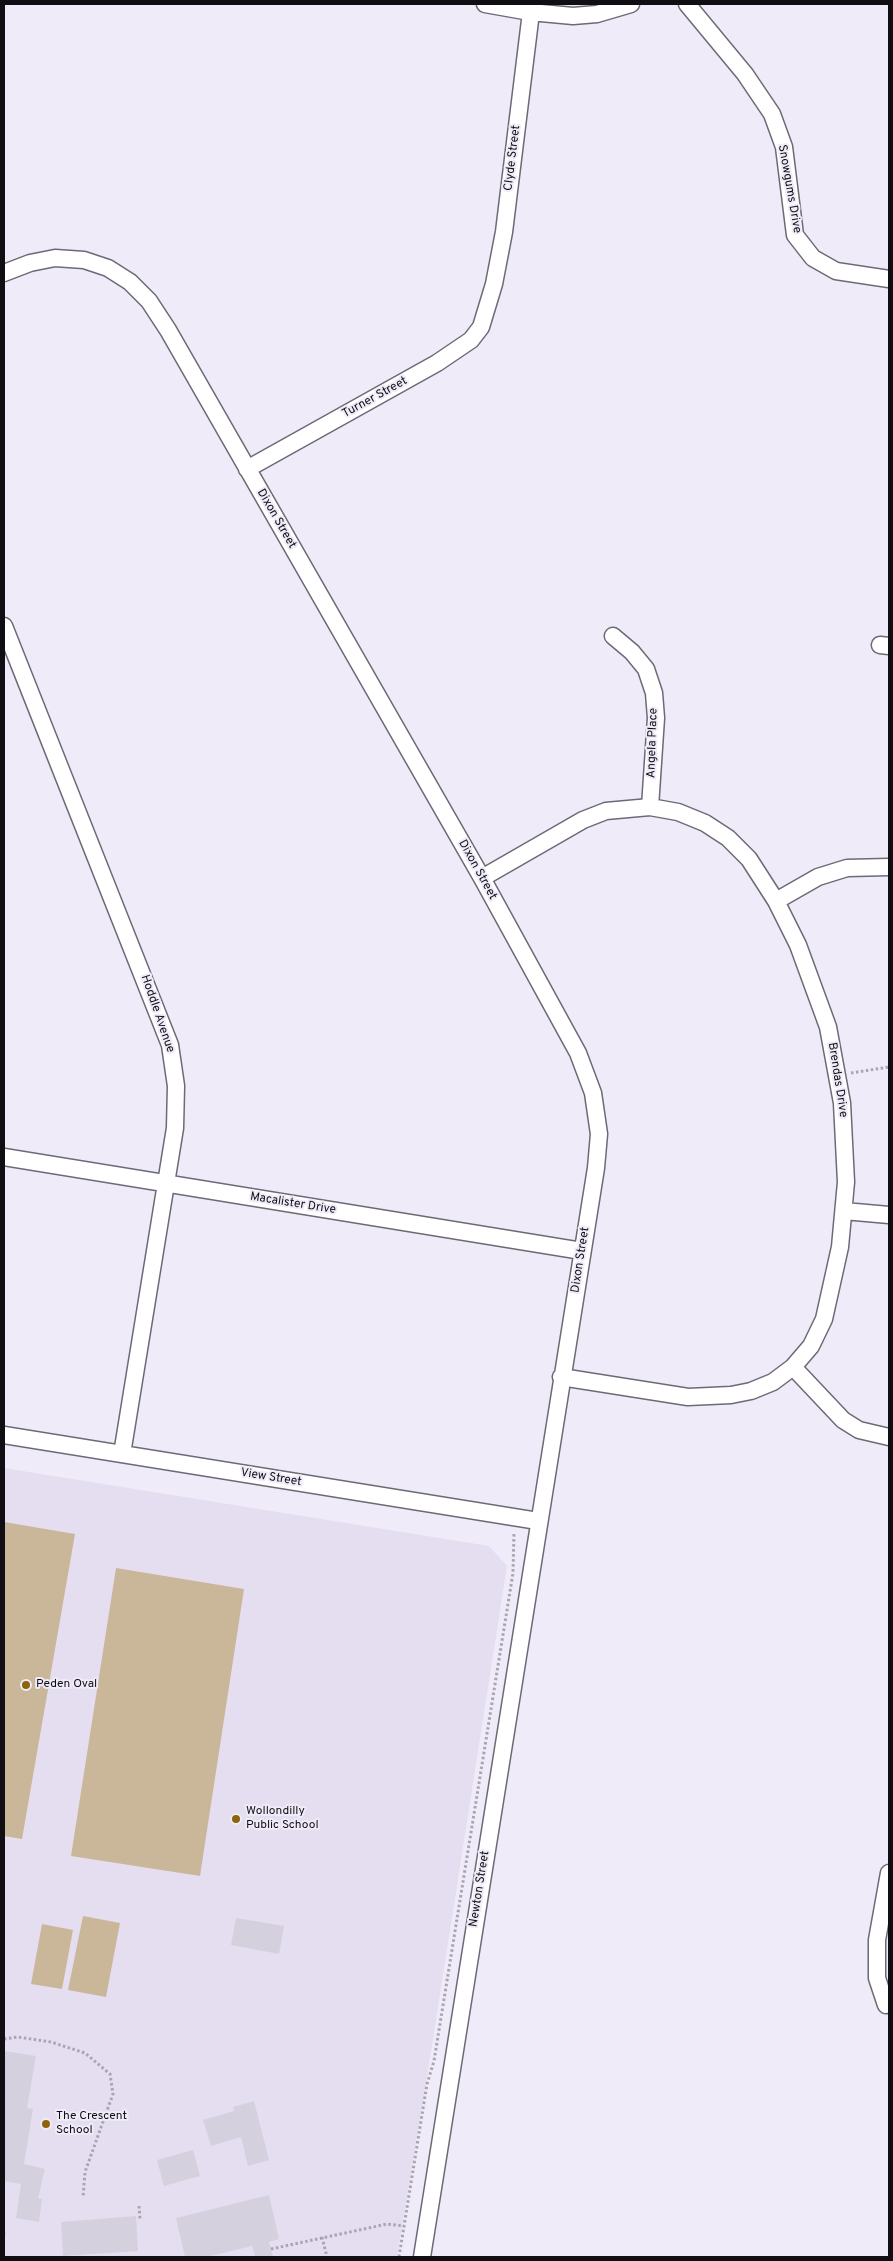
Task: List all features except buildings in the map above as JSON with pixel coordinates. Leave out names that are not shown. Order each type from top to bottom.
[{"type":"street","points":[[485,4],[531,8],[573,16],[598,14],[631,4]]},
{"type":"street","name":"Snowgums Drive","points":[[687,4],[745,74],[772,114],[784,147],[795,235],[813,258],[836,271],[889,279]]},
{"type":"street","name":"Clyde Street","points":[[487,310],[504,232],[531,8]]},
{"type":"street","name":"Dixon Street","points":[[4,273],[30,262],[55,258],[84,260],[108,268],[130,282],[149,301],[168,330],[482,878],[578,1054],[593,1093],[597,1115],[598,1142],[538,1521]]},
{"type":"street","name":"Turner Street","points":[[247,469],[458,350],[471,340],[481,327],[487,310]]},
{"type":"street","name":"Hoddle Avenue","points":[[4,626],[170,1045],[176,1094],[175,1128],[122,1454]]},
{"type":"street","name":"Angela Place","points":[[613,636],[632,652],[646,669],[654,693],[656,718],[650,807]]},
{"type":"street","name":"Brendas Drive","points":[[482,878],[583,820],[606,811],[650,807],[678,812],[705,823],[728,838],[749,860],[776,901],[798,945],[816,988],[828,1027],[838,1075],[845,1144],[844,1211],[838,1256],[824,1319],[811,1346],[793,1367],[773,1382],[751,1391],[731,1395],[695,1397],[562,1376]]},
{"type":"street","points":[[776,901],[818,877],[847,868],[889,867]]},
{"type":"street","name":"Macalister Drive","points":[[4,1157],[582,1251]]},
{"type":"street","points":[[844,1211],[889,1215]]},
{"type":"street","points":[[793,1367],[843,1420],[859,1430],[889,1437]]},
{"type":"street","name":"View Street","points":[[4,1436],[538,1521]]},
{"type":"street","name":"Newton Street","points":[[422,2257],[538,1521]]},
{"type":"street","points":[[889,1873],[876,1940],[876,1978],[886,2005],[889,2004]]},
{"type":"path","points":[[838,1075],[889,1067]]},
{"type":"path","points":[[399,2257],[427,2084],[439,2033],[513,1573],[516,1517]]},
{"type":"path","points":[[4,2039],[18,2037],[51,2042],[85,2053],[110,2074],[113,2094],[85,2172],[83,2196]]},
{"type":"path","points":[[139,2206],[140,2219]]},
{"type":"path","points":[[271,2249],[387,2224],[404,2226]]},
{"type":"path","points":[[322,2237],[326,2257]]},
{"type":"shaded area","name":"Wollondilly Public School","points":[[4,1468],[489,1546],[507,1566],[397,2257],[4,2257]]},
{"type":"shaded area","name":"Peden Oval","points":[[4,1522],[75,1534],[22,1839],[4,1836]]},
{"type":"shaded area","points":[[116,1568],[244,1589],[200,1876],[71,1856]]},
{"type":"shaded area","points":[[83,1916],[120,1923],[106,1997],[68,1990]]},
{"type":"shaded area","points":[[42,1924],[73,1930],[62,1989],[31,1984]]},
{"type":"place","name":"Peden Oval","points":[[26,1685]]},
{"type":"place","name":"Wollondilly Public School","points":[[236,1819]]},
{"type":"place","name":"The Crescent School","points":[[46,2124]]}]
